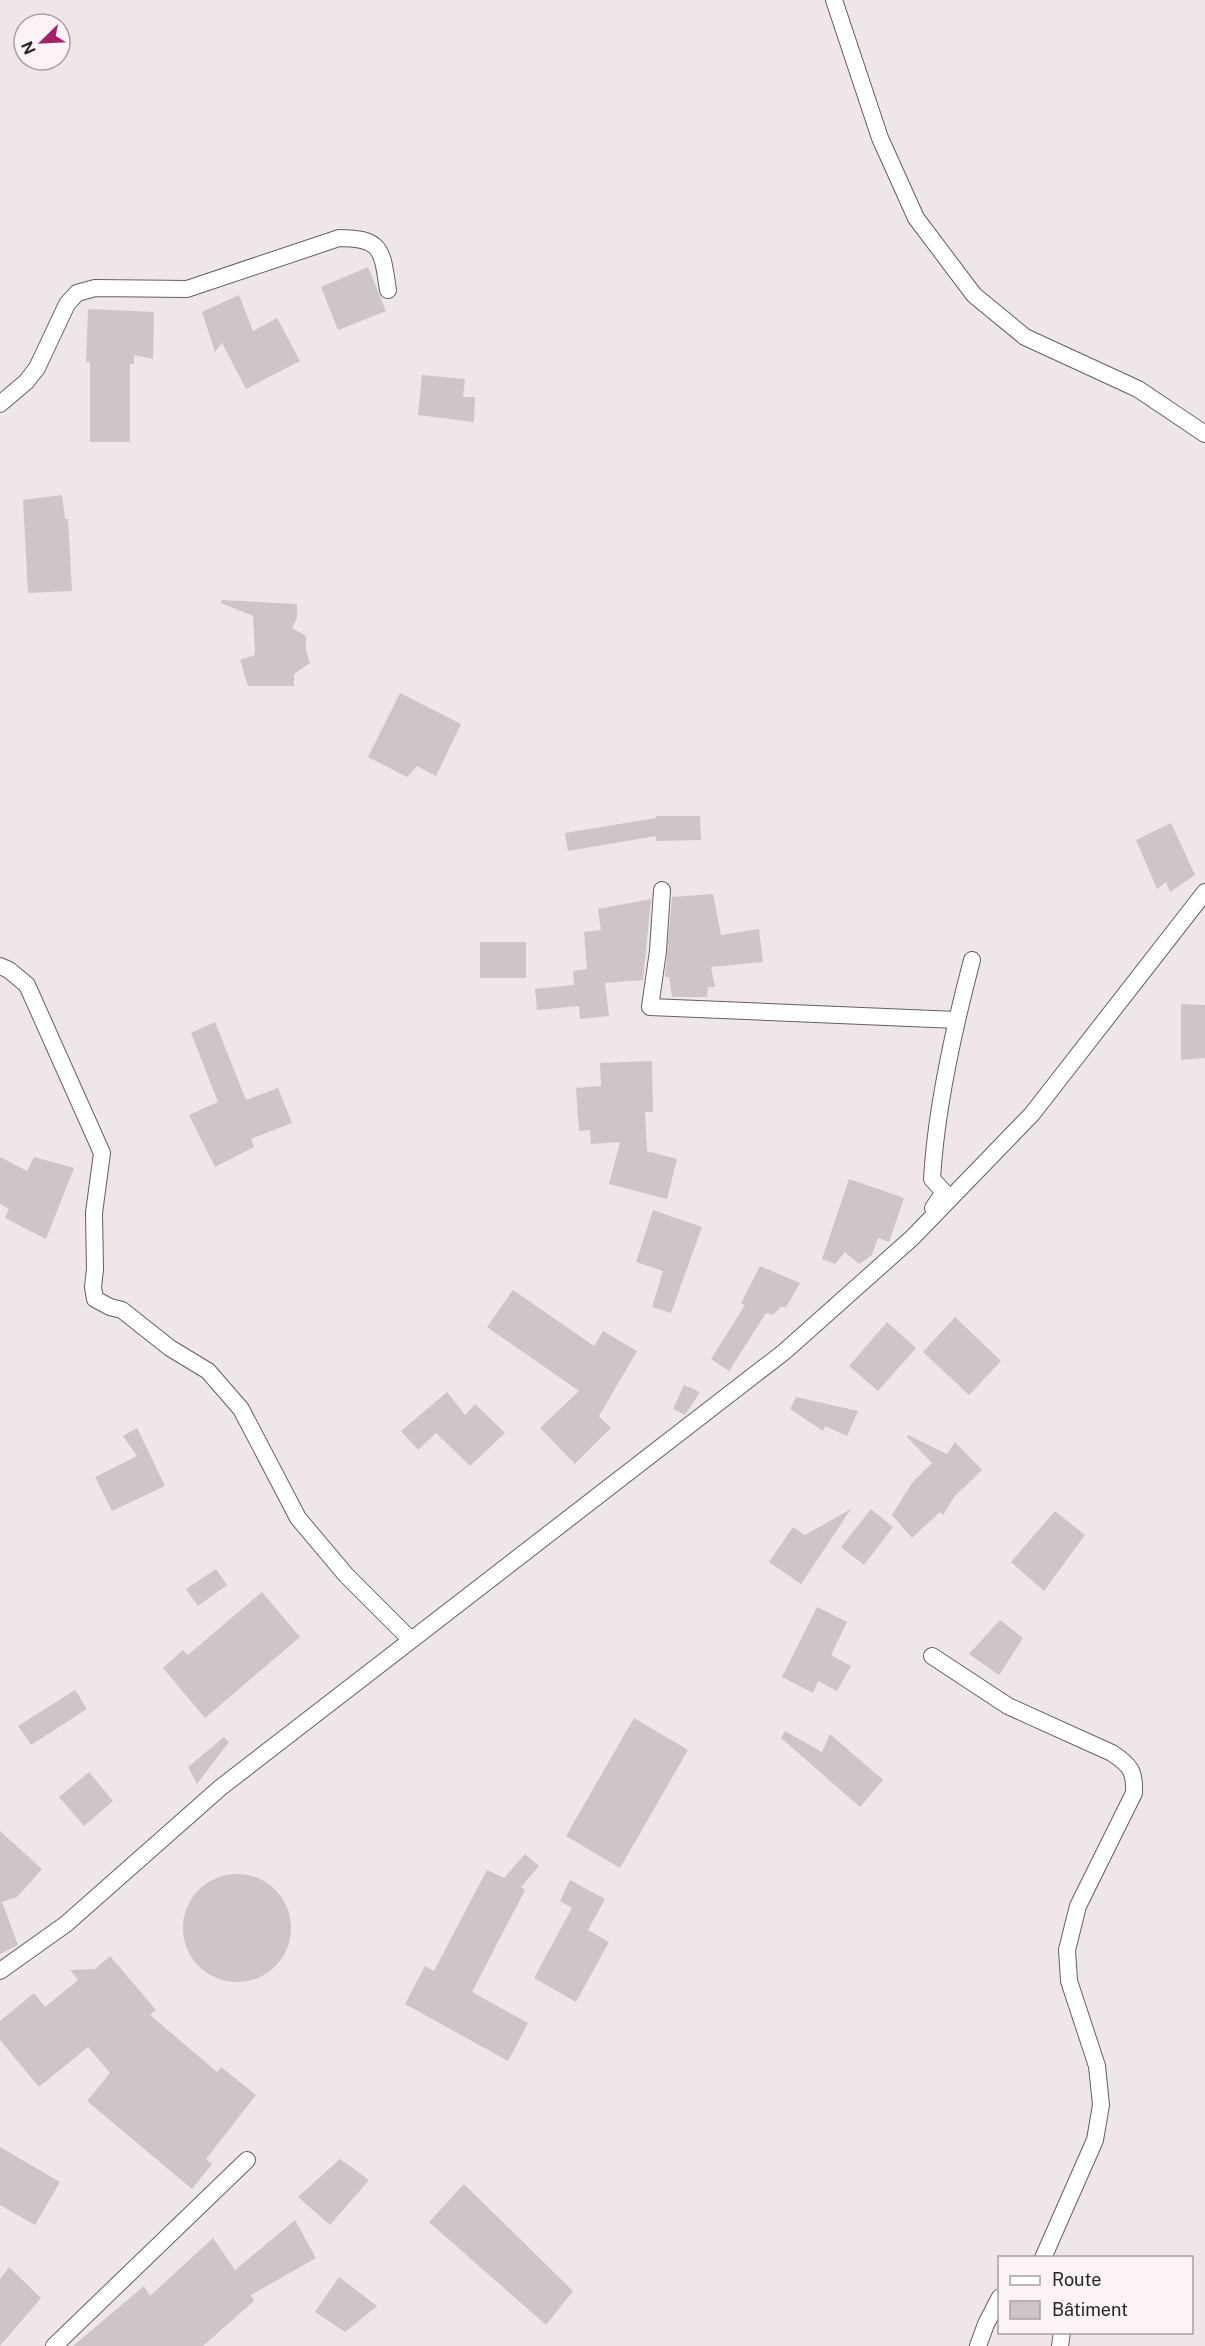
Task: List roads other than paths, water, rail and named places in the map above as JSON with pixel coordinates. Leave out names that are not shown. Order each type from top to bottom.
[{"type":"street","points":[[834,0],[879,138],[916,218],[974,295],[1025,337],[1138,389],[1205,434]]},
{"type":"street","points":[[0,404],[26,382],[37,368],[67,304],[77,293],[95,288],[187,289],[339,238],[359,238],[374,245],[383,256],[388,290]]},
{"type":"street","points":[[662,890],[658,951],[650,1007],[957,1020]]},
{"type":"street","points":[[0,1971],[66,1924],[220,1788],[784,1352],[912,1238],[1032,1114],[1205,892]]},
{"type":"street","points":[[912,1238],[944,1192],[932,1179],[934,1145],[957,1020],[972,960]]},
{"type":"street","points":[[0,966],[9,970],[27,985],[102,1153],[94,1213],[93,1287],[95,1299],[122,1310],[170,1347],[208,1371],[241,1409],[298,1518],[346,1575],[411,1640]]},
{"type":"street","points":[[932,1656],[1008,1706],[1112,1753],[1127,1763],[1135,1779],[1134,1793],[1078,1906],[1067,1950],[1069,1981],[1097,2066],[1101,2105],[1095,2140],[1044,2256]]},
{"type":"street","points":[[54,2346],[247,2160]]},
{"type":"street","points":[[978,2346],[998,2299]]}]
